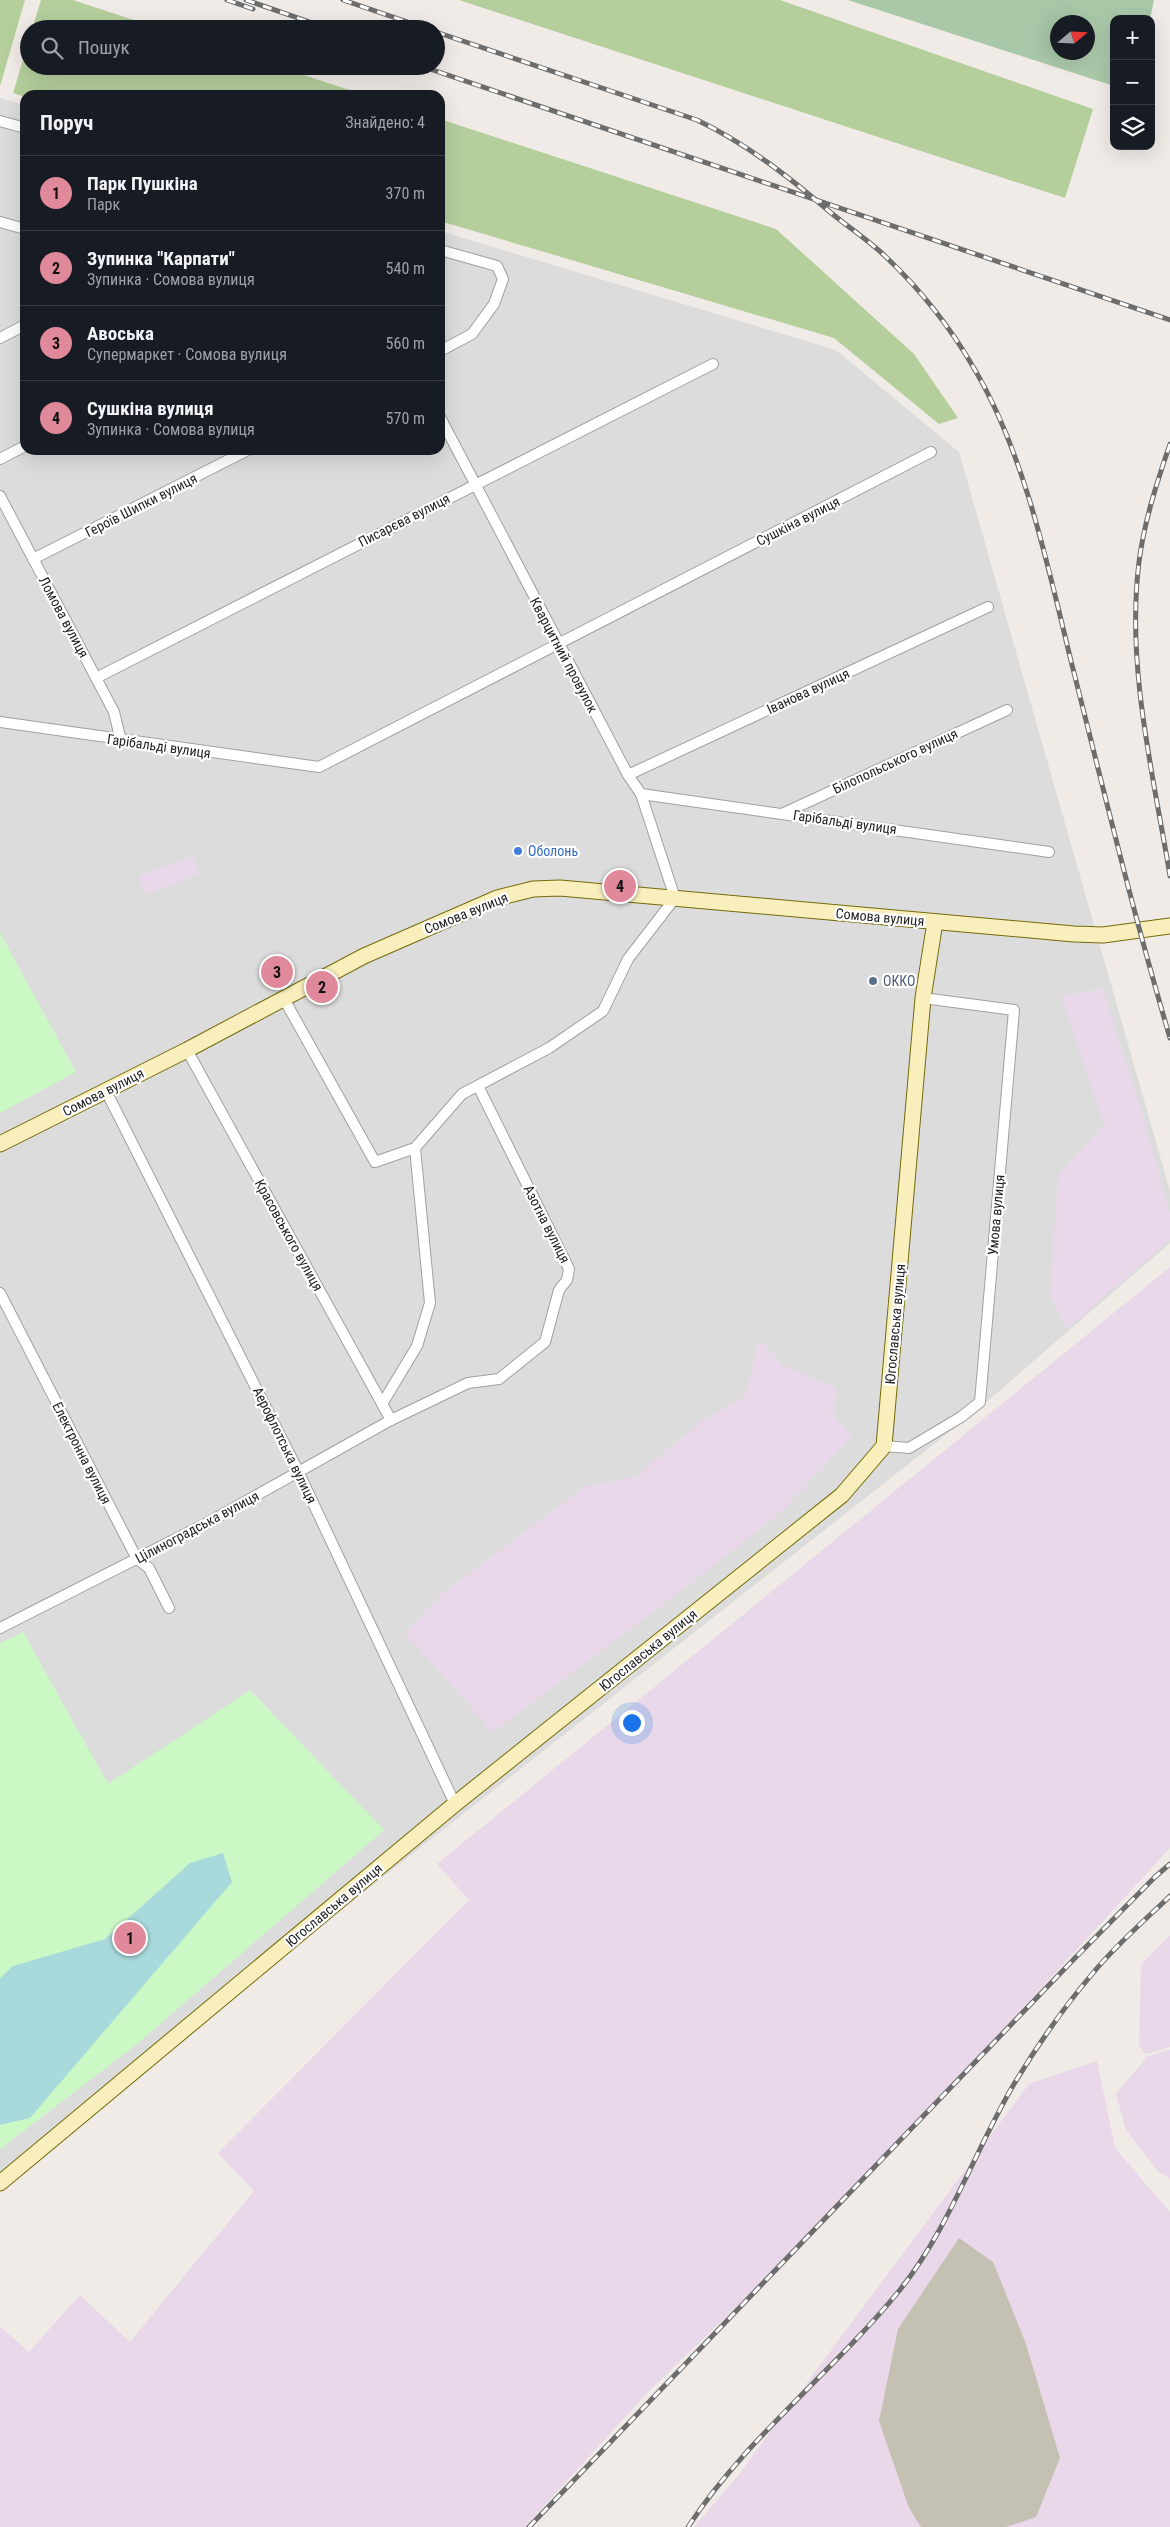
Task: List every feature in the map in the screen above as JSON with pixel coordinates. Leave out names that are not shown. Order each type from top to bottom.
[{"type":"street","points":[[0,121],[20,127]]},
{"type":"street","points":[[0,222],[20,228]]},
{"type":"street","points":[[445,251],[497,266],[503,279],[494,304],[472,334],[445,348]]},
{"type":"street","points":[[0,338],[20,328]]},
{"type":"street","name":"Писарєва вулиця","points":[[96,678],[713,364]]},
{"type":"street","name":"Кварцитний провулок","points":[[445,428],[558,644],[640,794],[675,898]]},
{"type":"street","points":[[0,459],[20,449]]},
{"type":"street","name":"Сушкіна вулиця","points":[[319,768],[931,452]]},
{"type":"street","name":"Героїв Шипки вулиця","points":[[33,559],[238,455]]},
{"type":"street","name":"Ломова вулиця","points":[[0,496],[114,712],[121,740]]},
{"type":"street","name":"Іванова вулиця","points":[[628,775],[988,607]]},
{"type":"street","name":"Білопольського вулиця","points":[[783,813],[1006,710]]},
{"type":"street","name":"Гарібальді вулиця","points":[[0,722],[319,768]]},
{"type":"street","name":"Гарібальді вулиця","points":[[640,794],[1049,852]]},
{"type":"street","name":"Сомова вулиця","points":[[0,1144],[187,1050],[364,956],[506,896],[533,889],[560,888],[935,922],[1103,935],[1170,926]]},
{"type":"street","points":[[284,999],[374,1162],[415,1148],[462,1094],[549,1048],[603,1011],[628,959],[675,898]]},
{"type":"street","name":"Югославська вулиця","points":[[0,2183],[455,1804],[842,1495],[884,1446],[923,998],[935,922]]},
{"type":"street","name":"Умова вулиця","points":[[884,1446],[909,1448],[961,1417],[980,1402],[981,1392],[1014,1010],[923,998]]},
{"type":"street","name":"Красовського вулиця","points":[[187,1050],[391,1420]]},
{"type":"street","name":"Азотна вулиця","points":[[391,1420],[472,1381],[498,1379],[540,1347],[545,1342],[559,1290],[570,1274],[570,1268],[478,1086]]},
{"type":"street","name":"Аерофлотська вулиця","points":[[106,1091],[298,1472],[455,1804]]},
{"type":"street","points":[[382,1404],[417,1346],[430,1303],[415,1148]]},
{"type":"street","name":"Електронна вулиця","points":[[0,1293],[137,1559],[149,1568],[169,1608]]},
{"type":"street","name":"Цілиноградська вулиця","points":[[0,1628],[137,1559],[391,1420]]},
{"type":"shaded area","points":[[0,98],[20,104],[20,455],[445,455],[445,233],[836,350],[959,452],[1170,1191],[1170,1243],[976,1411],[0,2178]]},
{"type":"shaded area","points":[[193,856],[199,874],[146,894],[139,876]]},
{"type":"shaded area","points":[[1103,989],[1143,1116],[1170,1213],[1170,1240],[1067,1329],[1050,1297],[1058,1175],[1104,1125],[1061,996]]},
{"type":"shaded area","points":[[1170,1267],[1170,1848],[845,2202],[647,2393],[525,2527],[0,2527],[0,2326],[29,2352],[80,2295],[130,2342],[254,2191],[218,2153],[469,1900],[437,1864]]},
{"type":"shaded area","points":[[759,1338],[782,1365],[837,1388],[833,1417],[853,1435],[779,1514],[656,1610],[493,1732],[405,1633],[440,1595],[584,1487],[635,1477],[702,1421],[745,1396]]},
{"type":"shaded area","points":[[1170,1935],[1170,2047],[1146,2054],[1139,2046],[1141,1965]]},
{"type":"shaded area","points":[[1170,2050],[1170,2179],[1158,2171],[1126,2130],[1116,2094],[1148,2056]]},
{"type":"shaded area","points":[[1097,2061],[1115,2148],[1170,2212],[1170,2527],[694,2527],[737,2477],[1029,2084]]},
{"type":"shaded area","points":[[959,2238],[993,2262],[1026,2344],[1060,2458],[1036,2517],[1006,2527],[921,2527],[909,2508],[879,2421],[898,2329]]},
{"type":"green space","points":[[0,0],[25,0],[0,86]]},
{"type":"green space","points":[[41,0],[73,0],[134,20],[35,20]]},
{"type":"green space","points":[[459,0],[780,0],[1093,109],[1065,198]]},
{"type":"green space","points":[[848,0],[1154,0],[1151,15],[1110,15],[1110,85]]},
{"type":"green space","points":[[20,70],[20,75],[304,75],[350,90],[20,90],[20,95],[13,93]]},
{"type":"green space","points":[[445,121],[776,229],[914,354],[958,418],[939,424],[834,338],[445,222]]},
{"type":"green space","points":[[0,933],[76,1072],[0,1113]]},
{"type":"green space","points":[[23,1632],[108,1784],[250,1690],[384,1830],[136,2045],[0,2149],[0,1643]]},
{"type":"water","points":[[223,1853],[232,1882],[30,2118],[0,2125],[0,1978],[13,1966],[105,1939],[190,1863]]},
{"type":"railway","points":[[227,0],[253,9]]},
{"type":"railway","points":[[246,0],[304,20]]},
{"type":"railway","points":[[343,0],[402,20]]},
{"type":"railway","points":[[445,35],[697,120],[715,129],[750,150],[783,174],[878,250],[910,282],[945,324],[966,354],[993,403],[1008,438],[1033,512],[1131,897],[1170,1038]]},
{"type":"railway","points":[[445,74],[1170,320]]},
{"type":"railway","points":[[1170,444],[1144,532],[1139,562],[1136,601],[1136,640],[1143,719],[1170,876]]},
{"type":"railway","points":[[529,2527],[1075,1958],[1170,1864]]},
{"type":"railway","points":[[688,2527],[736,2464],[846,2350],[899,2291],[917,2267],[947,2216],[1000,2110],[1041,2041],[1102,1963],[1130,1933],[1170,1896]]},
{"type":"place","name":"Оболонь","points":[[518,851]]},
{"type":"place","name":"Сушкіна вулиця","points":[[620,886]]},
{"type":"place","name":"Авоська","points":[[277,972]]},
{"type":"place","name":"ОККО","points":[[873,981]]},
{"type":"place","name":"Зупинка \"Карпати\"","points":[[322,987]]},
{"type":"place","name":"Парк Пушкіна","points":[[130,1938]]}]
